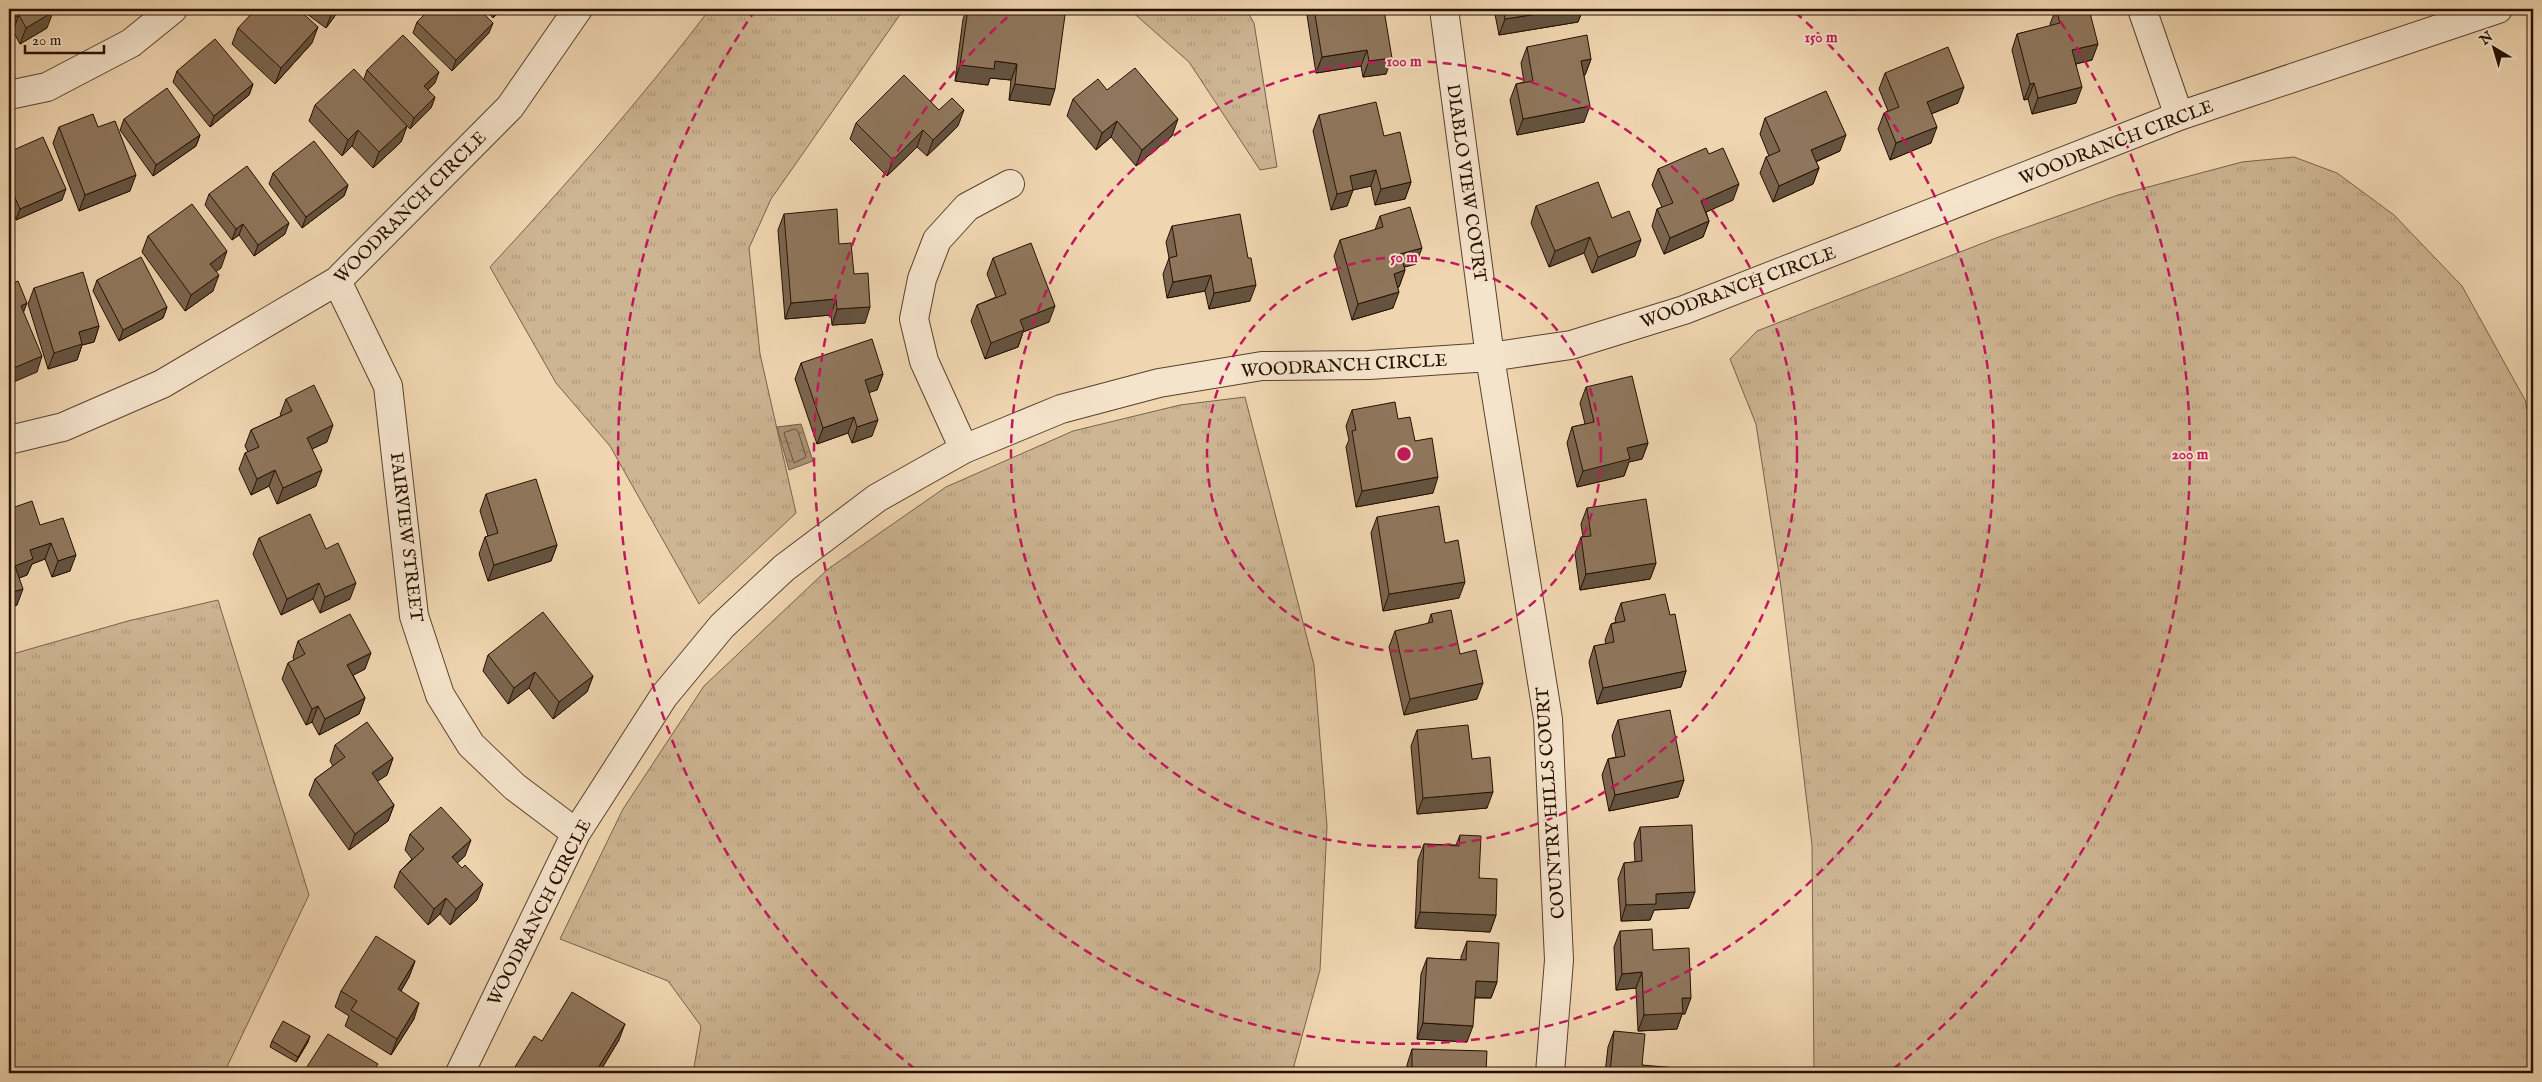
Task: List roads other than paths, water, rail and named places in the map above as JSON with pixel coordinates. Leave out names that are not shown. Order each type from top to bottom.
[{"type":"street","points":[[9,95],[47,87],[131,44],[173,9]]},
{"type":"street","name":"WOODRANCH CIRCLE","points":[[9,440],[63,428],[162,384],[338,281],[510,107],[578,9]]},
{"type":"street","name":"DIABLO VIEW COURT","points":[[1444,9],[1490,357]]},
{"type":"street","points":[[2142,9],[2179,116]]},
{"type":"street","name":"WOODRANCH CIRCLE","points":[[460,1073],[576,833],[664,696],[722,626],[784,568],[877,498],[964,449],[1061,409],[1160,383],[1262,366],[1369,364],[1490,357],[1571,345],[1684,310],[2179,116],[2498,9]]},
{"type":"street","points":[[964,449],[924,361],[914,319],[922,279],[937,240],[967,207],[1010,184]]},
{"type":"street","name":"FAIRVIEW STREET","points":[[338,281],[388,386],[414,616],[440,695],[471,744],[515,786],[576,833]]},
{"type":"street","name":"COUNTRY HILLS COURT","points":[[1490,357],[1548,719],[1559,960],[1550,1073]]},
{"type":"water","points":[[801,424],[813,461],[789,470],[777,427]]}]
